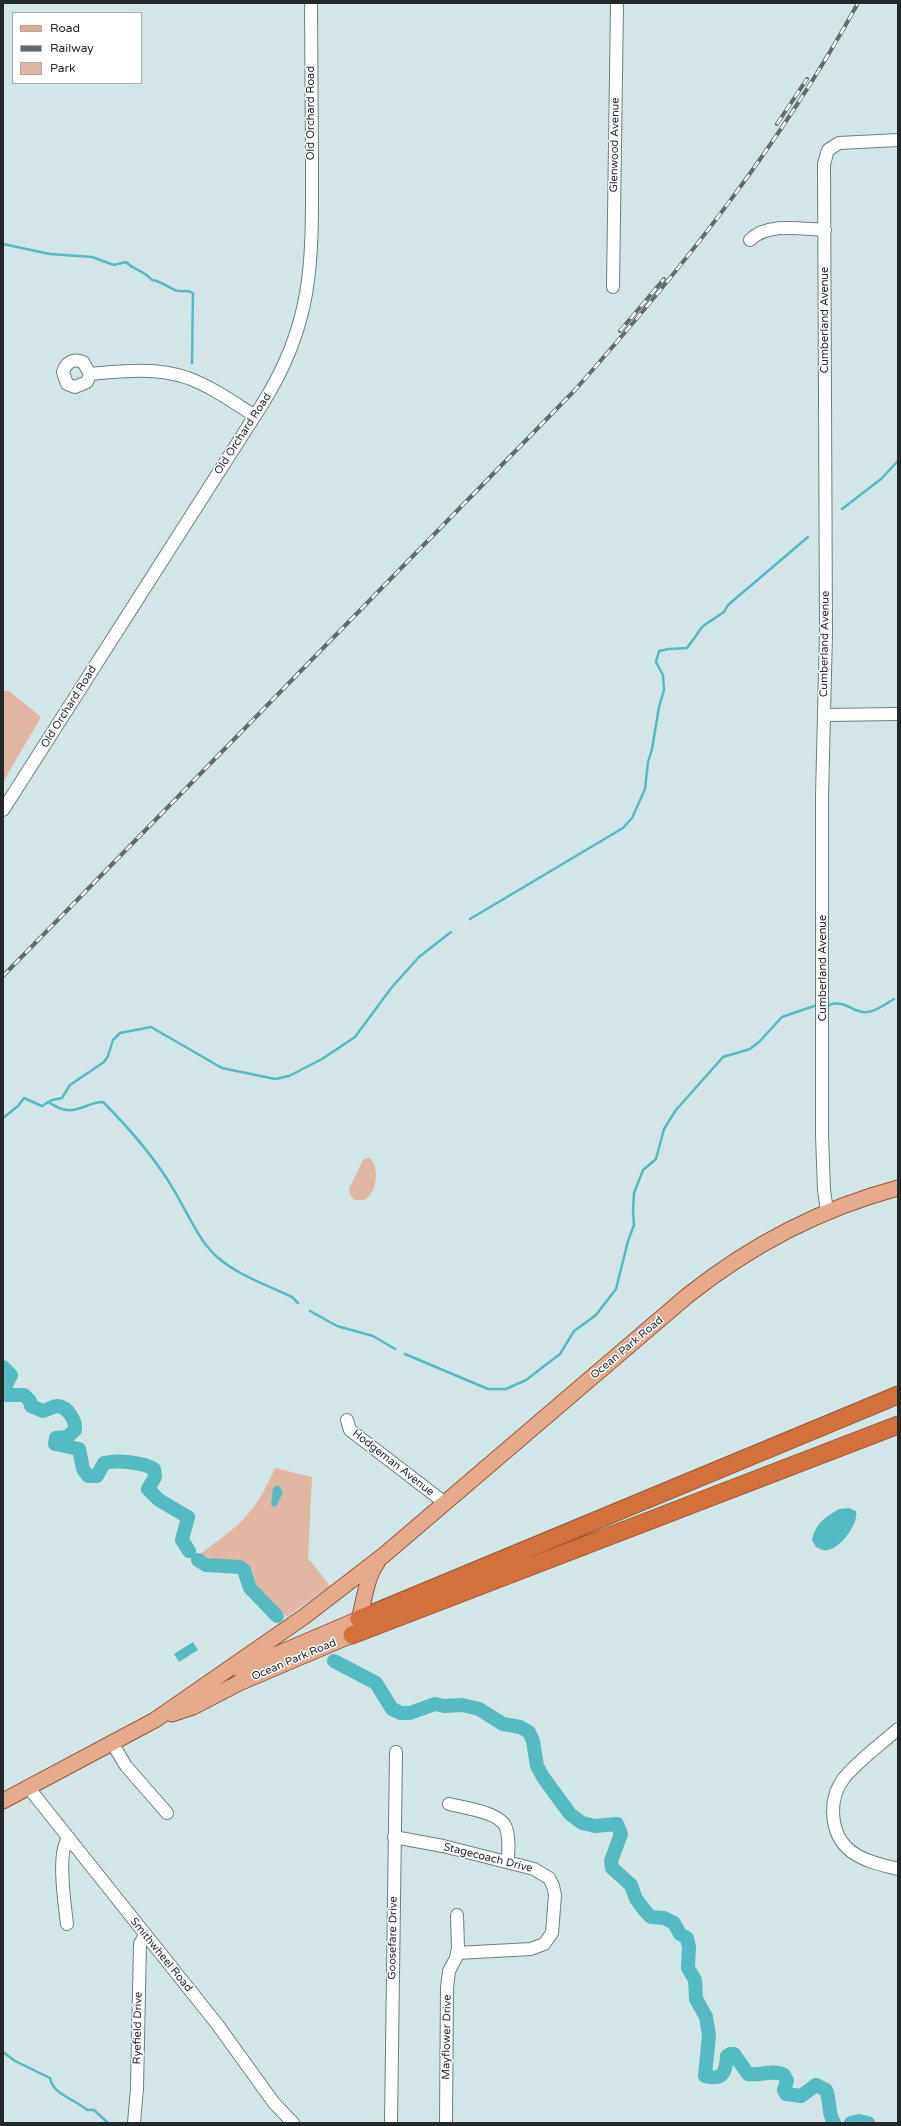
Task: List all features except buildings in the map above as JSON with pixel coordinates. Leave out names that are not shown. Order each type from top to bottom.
[{"type":"highway","points":[[359,1619],[898,1395]]},
{"type":"highway","points":[[352,1635],[898,1425]]},
{"type":"main road","name":"Ocean Park Road","points":[[3,1801],[155,1720],[280,1634],[384,1555],[719,1271],[781,1233],[827,1211],[898,1188]]},
{"type":"main road","name":"Ocean Park Road","points":[[155,1720],[193,1707],[239,1683],[352,1635],[357,1628],[363,1596],[372,1570],[384,1555]]},
{"type":"main road","points":[[344,1586],[353,1587],[363,1596]]},
{"type":"main road","points":[[188,1697],[274,1654],[359,1619]]},
{"type":"street","name":"Old Orchard Road","points":[[3,810],[271,391],[291,350],[302,315],[309,285],[312,245],[311,3]]},
{"type":"street","name":"Glenwood Avenue","points":[[613,287],[617,3]]},
{"type":"street","name":"Cumberland Avenue","points":[[827,1211],[824,1190],[822,1134],[824,164],[828,150],[835,144],[844,142],[898,140]]},
{"type":"street","points":[[750,240],[762,232],[778,228],[824,230]]},
{"type":"street","points":[[90,374],[147,370],[187,378],[223,396],[255,416]]},
{"type":"street","points":[[824,715],[898,714]]},
{"type":"street","name":"Hodgeman Avenue","points":[[347,1420],[348,1428],[352,1432],[445,1503]]},
{"type":"street","points":[[898,1729],[844,1778],[836,1791],[833,1809],[837,1831],[848,1849],[869,1861],[898,1869]]},
{"type":"street","points":[[112,1743],[126,1766],[166,1813]]},
{"type":"street","name":"Goosefare Drive","points":[[391,2123],[396,1752]]},
{"type":"street","name":"Smithwheel Road","points":[[28,1787],[239,2052],[274,2103],[294,2123]]},
{"type":"street","points":[[448,1804],[494,1815],[501,1819],[508,1834],[508,1861]]},
{"type":"street","name":"Stagecoach Drive","points":[[394,1837],[508,1861],[534,1869],[548,1878],[554,1890],[554,1908],[552,1933],[544,1944],[538,1947],[457,1954]]},
{"type":"street","points":[[67,1924],[62,1859],[64,1847],[69,1838]]},
{"type":"street","name":"Mayflower Drive","points":[[446,2123],[447,1988],[449,1971],[457,1954],[457,1915]]},
{"type":"street","name":"Ryefield Drive","points":[[134,2123],[137,2088],[140,1944],[145,1935]]},
{"type":"green space","points":[[3,691],[9,691],[41,717],[3,782]]},
{"type":"green space","points":[[370,1158],[375,1168],[376,1180],[374,1187],[372,1192],[364,1200],[354,1200],[349,1189],[363,1160]]},
{"type":"green space","points":[[275,1468],[312,1477],[308,1558],[330,1586],[287,1617],[256,1584],[252,1570],[247,1564],[241,1561],[219,1561],[200,1554],[226,1535],[253,1508],[268,1484]]},
{"type":"water","points":[[278,1485],[283,1492],[277,1505],[274,1507],[271,1505],[273,1488]]},
{"type":"water","points":[[849,1508],[856,1511],[855,1522],[852,1528],[843,1540],[833,1548],[825,1550],[816,1547],[812,1540],[813,1534],[818,1525],[825,1518],[839,1509]]},
{"type":"water","points":[[193,1642],[198,1650],[179,1662],[174,1654]]},
{"type":"waterway","points":[[3,244],[50,254],[92,257],[114,265],[126,262],[152,280],[177,291],[188,291],[193,293],[192,363]]},
{"type":"waterway","points":[[842,509],[881,479],[898,461]]},
{"type":"waterway","points":[[470,919],[623,828],[632,818],[645,789],[648,762],[664,690],[663,675],[656,662],[659,651],[687,648],[703,626],[724,612],[728,605],[808,537]]},
{"type":"waterway","points":[[3,1118],[18,1106],[24,1098],[42,1106],[52,1100],[62,1098],[70,1085],[104,1062],[108,1056],[113,1040],[120,1033],[151,1027],[222,1068],[275,1079],[289,1076],[322,1059],[355,1037],[392,987],[419,957],[451,932]]},
{"type":"waterway","points":[[829,1005],[840,1004],[858,1011],[868,1012],[878,1009],[894,999]]},
{"type":"waterway","points":[[405,1354],[488,1389],[506,1389],[526,1380],[560,1354],[574,1331],[596,1315],[616,1289],[628,1241],[634,1225],[634,1193],[643,1170],[656,1159],[664,1129],[676,1110],[723,1057],[750,1049],[759,1042],[782,1017],[817,1005]]},
{"type":"waterway","points":[[48,1102],[67,1110],[78,1109],[103,1102],[151,1156],[168,1180],[204,1242],[216,1256],[233,1269],[292,1297],[298,1303]]},
{"type":"waterway","points":[[310,1311],[337,1326],[373,1336],[395,1349]]},
{"type":"waterway","points":[[3,1367],[11,1375],[4,1389],[8,1395],[24,1395],[30,1401],[31,1406],[43,1411],[58,1406],[62,1407],[71,1415],[75,1430],[67,1437],[56,1438],[55,1444],[79,1449],[83,1469],[88,1476],[97,1476],[104,1463],[109,1462],[136,1463],[154,1469],[155,1477],[148,1489],[159,1500],[188,1517],[182,1540],[189,1551]]},
{"type":"waterway","points":[[198,1560],[206,1565],[240,1567],[244,1570],[250,1588],[277,1616]]},
{"type":"waterway","points":[[334,1661],[376,1683],[392,1709],[401,1713],[410,1713],[435,1704],[444,1706],[462,1705],[479,1709],[503,1724],[520,1727],[529,1732],[533,1741],[537,1766],[543,1777],[570,1814],[582,1823],[595,1826],[617,1824],[621,1834],[611,1861],[612,1868],[631,1885],[636,1899],[651,1917],[664,1918],[674,1923],[680,1934],[687,1938],[689,1947],[688,1968],[695,1980],[696,1999],[706,2017],[709,2035],[705,2076],[720,2076],[726,2067],[727,2056],[734,2054],[748,2074],[780,2073],[784,2075],[787,2081],[784,2090],[786,2094],[801,2096],[816,2085],[826,2090],[830,2115],[834,2123]]},
{"type":"waterway","points":[[3,2052],[15,2061],[50,2078],[55,2089],[60,2093],[87,2110],[94,2110],[108,2123]]},
{"type":"waterway","points":[[851,2123],[859,2121],[868,2123]]},
{"type":"railway","points":[[3,976],[575,390],[691,252],[727,204],[796,106],[858,3]]},
{"type":"railway","points":[[777,124],[807,79]]},
{"type":"railway","points":[[620,331],[664,279]]}]
